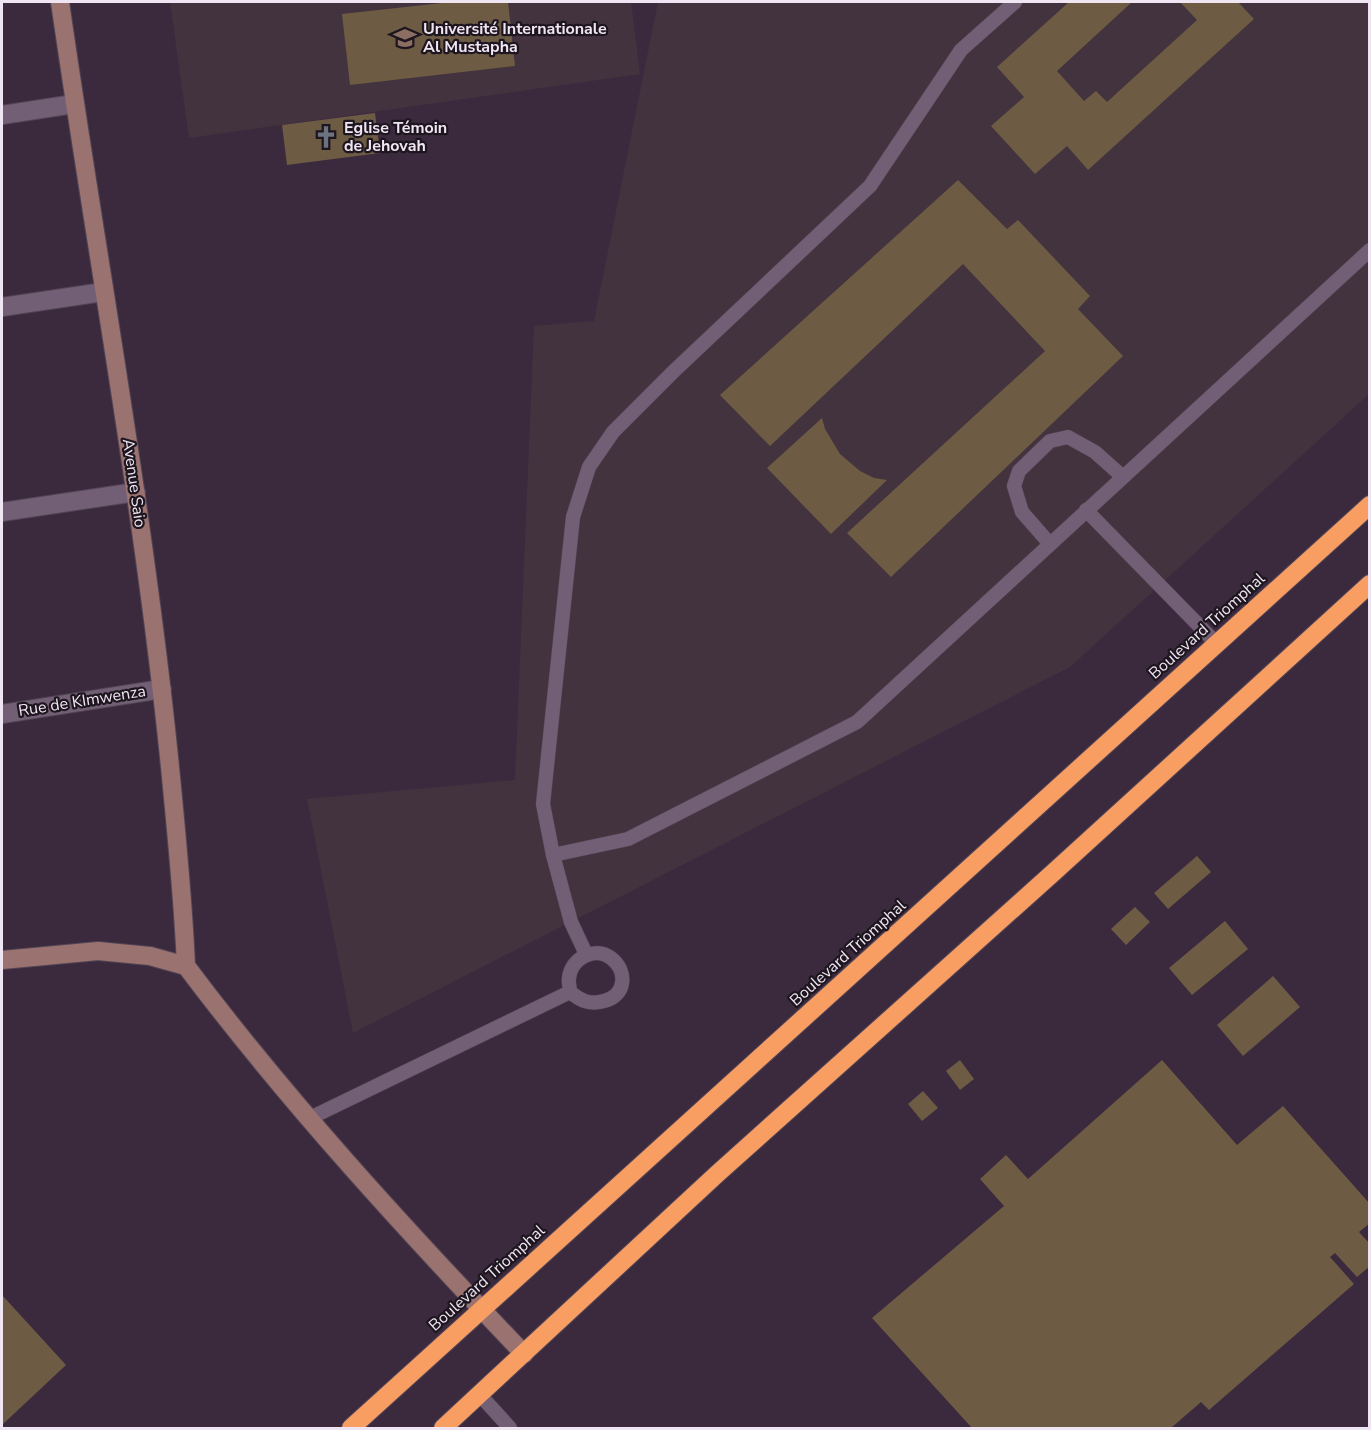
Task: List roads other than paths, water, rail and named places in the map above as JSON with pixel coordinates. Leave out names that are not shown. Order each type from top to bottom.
[{"type":"highway","name":"Boulevard Triomphal","points":[[351,1428],[1370,505]]},
{"type":"highway","points":[[443,1428],[717,1174],[1020,903],[1370,584]]},
{"type":"street","name":"Avenue Saio","points":[[60,2],[136,492],[162,688],[182,889],[186,966]]},
{"type":"street","points":[[2,115],[74,104]]},
{"type":"street","points":[[2,307],[104,292]]},
{"type":"street","points":[[2,513],[136,492]]},
{"type":"street","name":"Rue de KImwenza","points":[[2,714],[162,688]]},
{"type":"street","points":[[2,960],[98,951],[150,956],[186,966],[236,1031],[310,1118],[524,1354]]},
{"type":"lane","points":[[581,958],[553,855],[543,804],[573,517],[589,467],[613,432],[674,371],[870,186],[962,50],[1015,2]]},
{"type":"lane","points":[[553,855],[628,839],[857,722],[1370,250]]},
{"type":"lane","points":[[1050,544],[1022,512],[1014,486],[1019,471],[1050,441],[1068,437],[1095,452],[1123,477]]},
{"type":"lane","points":[[1086,510],[1217,644]]},
{"type":"lane","points":[[597,953],[610,957],[619,967],[623,981],[620,993],[607,1001],[592,1004],[579,999],[570,992],[569,976],[581,958],[597,953]]},
{"type":"lane","points":[[310,1118],[570,992]]},
{"type":"lane","points":[[480,1395],[510,1428]]},
{"type":"place","name":"Université Internationale Al Mustapha","points":[[405,38]]},
{"type":"place","name":"Eglise Témoin de Jehovah","points":[[326,137]]}]
